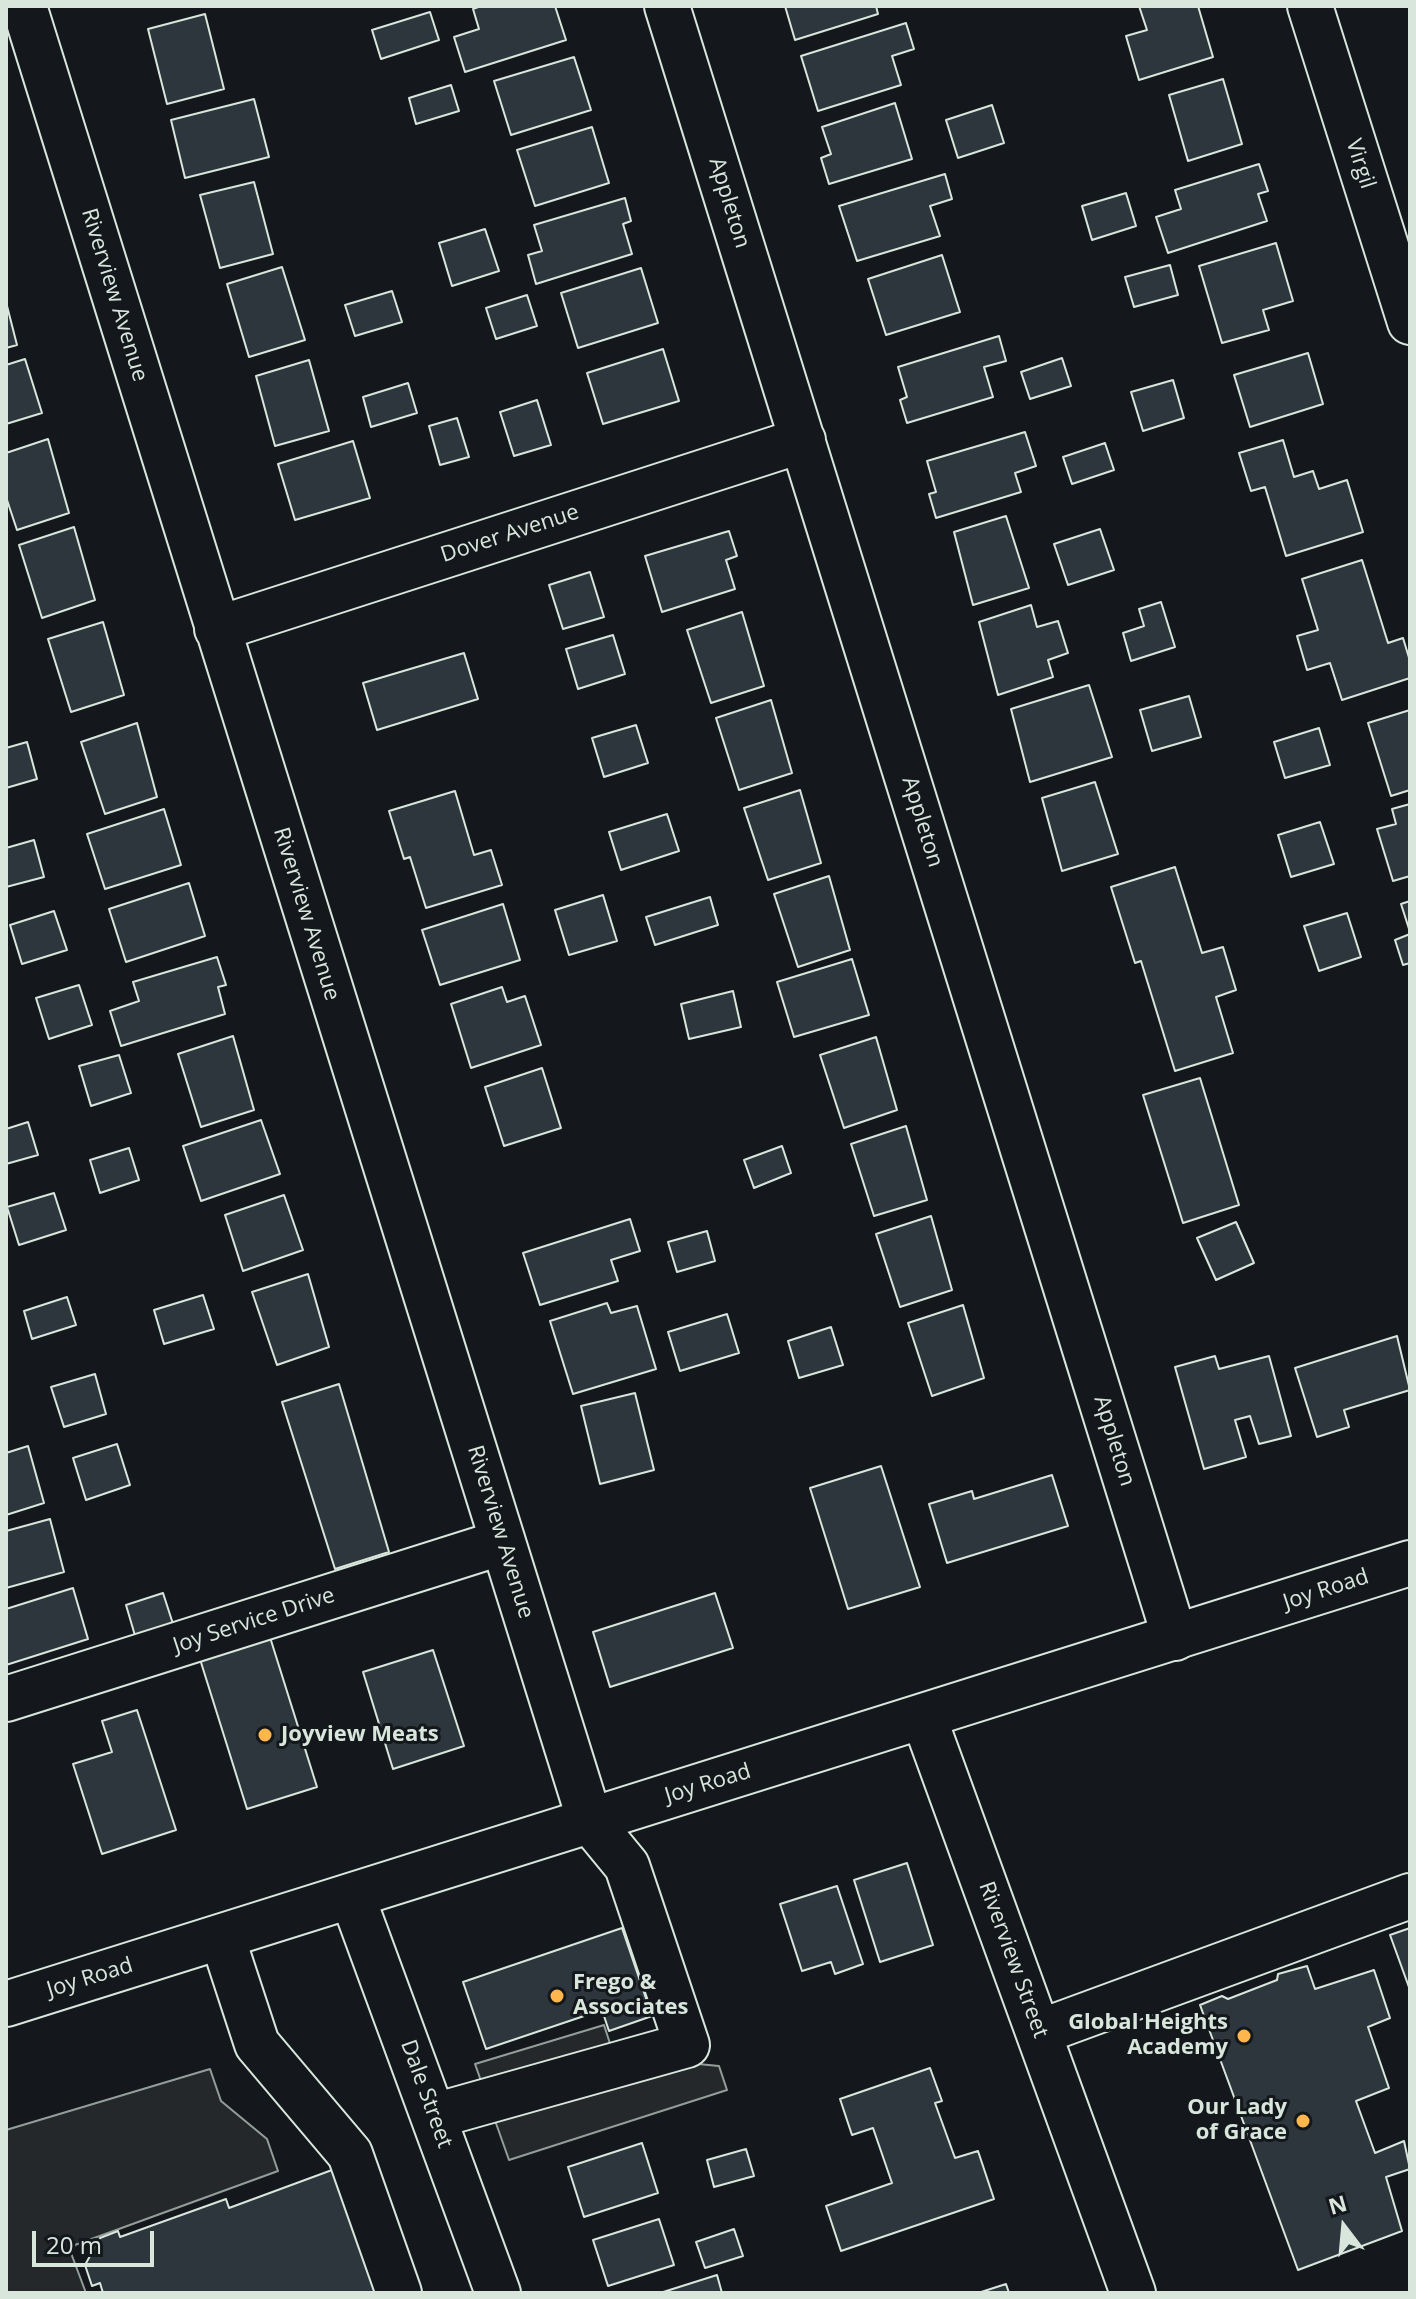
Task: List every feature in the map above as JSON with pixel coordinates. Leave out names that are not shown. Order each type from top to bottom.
[{"type":"street","name":"Riverview Avenue","points":[[24,6],[590,1821]]},
{"type":"street","name":"Appleton","points":[[667,6],[1175,1638]]},
{"type":"street","name":"Virgil","points":[[1310,6],[1400,255],[1410,322]]},
{"type":"street","name":"Dover Avenue","points":[[217,629],[803,440]]},
{"type":"street","name":"Joy Service Drive","points":[[6,1699],[503,1542]]},
{"type":"street","name":"Joy Road","points":[[6,2004],[1410,1563]]},
{"type":"street","name":"Riverview Street","points":[[924,1718],[1133,2293]]},
{"type":"street","points":[[434,2116],[687,2045],[627,1866],[590,1821]]},
{"type":"street","name":"Dale Street","points":[[352,1896],[498,2293]]},
{"type":"street","points":[[1040,2032],[1410,1896]]},
{"type":"street","points":[[222,1937],[257,2044],[350,2154],[399,2293]]},
{"type":"shaded area","points":[[604,2025],[614,2056],[719,2066],[727,2090],[509,2160],[475,2064]]},
{"type":"shaded area","points":[[210,2069],[221,2101],[267,2139],[278,2171],[75,2245],[71,2253],[86,2293],[6,2293],[6,2130]]},
{"type":"building","points":[[481,6],[555,6],[566,40],[465,72],[454,37],[479,29],[473,9]]},
{"type":"building","points":[[785,6],[876,6],[878,14],[795,40]]},
{"type":"building","points":[[1139,6],[1198,6],[1213,57],[1139,80],[1126,36],[1147,30]]},
{"type":"building","points":[[430,12],[439,40],[381,59],[372,30]]},
{"type":"building","points":[[205,14],[224,89],[167,104],[148,29]]},
{"type":"building","points":[[906,23],[914,49],[892,56],[901,85],[818,111],[801,56]]},
{"type":"building","points":[[574,57],[591,110],[511,135],[494,81]]},
{"type":"building","points":[[1223,79],[1242,144],[1188,161],[1169,95]]},
{"type":"building","points":[[451,85],[459,111],[416,124],[409,98]]},
{"type":"building","points":[[254,99],[269,157],[185,178],[171,120]]},
{"type":"building","points":[[895,103],[912,159],[829,184],[821,158],[831,154],[822,127]]},
{"type":"building","points":[[992,105],[1004,143],[958,158],[946,120]]},
{"type":"building","points":[[592,127],[609,183],[535,206],[517,150]]},
{"type":"building","points":[[1259,164],[1268,191],[1258,194],[1267,221],[1168,253],[1156,217],[1181,209],[1175,190]]},
{"type":"building","points":[[945,174],[952,199],[930,206],[940,236],[857,261],[839,206]]},
{"type":"building","points":[[254,182],[273,254],[220,268],[200,195]]},
{"type":"building","points":[[1126,193],[1136,226],[1092,240],[1082,206]]},
{"type":"building","points":[[625,198],[631,221],[623,224],[632,254],[536,284],[528,255],[542,251],[534,225]]},
{"type":"building","points":[[485,229],[499,271],[452,286],[439,243]]},
{"type":"building","points":[[1276,243],[1293,301],[1263,310],[1269,330],[1222,343],[1199,266]]},
{"type":"building","points":[[942,255],[960,312],[886,335],[868,279]]},
{"type":"building","points":[[1170,265],[1178,295],[1134,307],[1125,277]]},
{"type":"building","points":[[282,267],[305,340],[249,357],[227,284]]},
{"type":"building","points":[[641,268],[658,323],[578,348],[561,293]]},
{"type":"building","points":[[392,291],[402,322],[355,336],[345,305]]},
{"type":"building","points":[[527,295],[537,326],[496,339],[486,308]]},
{"type":"building","points":[[6,302],[17,345],[6,348]]},
{"type":"building","points":[[999,336],[1006,361],[984,367],[993,397],[907,423],[900,400],[907,397],[898,367]]},
{"type":"building","points":[[663,349],[679,401],[603,424],[587,373]]},
{"type":"building","points":[[1308,353],[1323,404],[1250,427],[1234,375]]},
{"type":"building","points":[[1062,358],[1071,386],[1030,399],[1021,372]]},
{"type":"building","points":[[25,359],[42,413],[6,424],[6,365]]},
{"type":"building","points":[[309,360],[329,431],[275,446],[256,376]]},
{"type":"building","points":[[1173,380],[1184,418],[1143,431],[1131,392]]},
{"type":"building","points":[[408,383],[417,413],[371,427],[363,397]]},
{"type":"building","points":[[537,400],[551,445],[514,456],[500,412]]},
{"type":"building","points":[[457,418],[469,457],[440,465],[429,426]]},
{"type":"building","points":[[1025,432],[1036,466],[1015,473],[1021,492],[936,518],[929,494],[936,492],[927,461]]},
{"type":"building","points":[[48,439],[69,513],[17,530],[6,497],[6,453]]},
{"type":"building","points":[[1283,440],[1294,477],[1313,471],[1319,489],[1347,480],[1363,532],[1286,556],[1265,487],[1251,491],[1239,453]]},
{"type":"building","points":[[353,441],[370,498],[295,520],[278,464]]},
{"type":"building","points":[[1105,443],[1114,470],[1072,484],[1063,457]]},
{"type":"building","points":[[1006,516],[1029,588],[973,605],[954,532]]},
{"type":"building","points":[[74,527],[95,600],[42,618],[19,545]]},
{"type":"building","points":[[1100,529],[1114,570],[1068,585],[1054,544]]},
{"type":"building","points":[[729,531],[737,556],[726,560],[735,589],[662,612],[645,556]]},
{"type":"building","points":[[1362,560],[1388,643],[1403,638],[1410,661],[1410,678],[1342,700],[1330,663],[1307,670],[1297,636],[1318,630],[1302,579]]},
{"type":"building","points":[[590,572],[604,617],[563,629],[549,585]]},
{"type":"building","points":[[1161,602],[1175,647],[1131,661],[1123,633],[1144,626],[1139,609]]},
{"type":"building","points":[[1031,605],[1037,627],[1058,621],[1068,653],[1048,660],[1053,677],[998,695],[979,622]]},
{"type":"building","points":[[742,612],[764,686],[711,703],[687,630]]},
{"type":"building","points":[[103,622],[124,695],[71,712],[48,639]]},
{"type":"building","points":[[613,635],[625,674],[578,689],[566,649]]},
{"type":"building","points":[[464,653],[478,699],[377,730],[363,683]]},
{"type":"building","points":[[1089,685],[1112,757],[1030,782],[1011,709]]},
{"type":"building","points":[[1189,696],[1201,737],[1152,751],[1140,710]]},
{"type":"building","points":[[771,700],[792,773],[739,790],[716,718]]},
{"type":"building","points":[[1410,710],[1410,790],[1391,796],[1368,723]]},
{"type":"building","points":[[137,723],[157,797],[105,814],[81,742]]},
{"type":"building","points":[[636,725],[648,763],[604,777],[592,738]]},
{"type":"building","points":[[1319,728],[1330,765],[1285,778],[1274,742]]},
{"type":"building","points":[[27,742],[37,779],[6,788],[6,748]]},
{"type":"building","points":[[1095,782],[1118,854],[1062,871],[1042,798]]},
{"type":"building","points":[[800,790],[821,863],[768,880],[744,808]]},
{"type":"building","points":[[455,791],[474,855],[491,850],[502,885],[426,908],[410,857],[404,859],[389,811]]},
{"type":"building","points":[[1410,804],[1410,876],[1393,881],[1377,829],[1396,824],[1392,809]]},
{"type":"building","points":[[164,809],[181,865],[105,889],[87,834]]},
{"type":"building","points":[[667,814],[679,851],[621,870],[609,832]]},
{"type":"building","points":[[1320,822],[1334,864],[1291,877],[1278,835]]},
{"type":"building","points":[[34,840],[44,877],[6,887],[6,848]]},
{"type":"building","points":[[1175,867],[1202,953],[1223,947],[1236,990],[1216,997],[1233,1053],[1175,1071],[1141,961],[1135,963],[1111,887]]},
{"type":"building","points":[[829,876],[850,950],[798,967],[774,894]]},
{"type":"building","points":[[189,883],[205,936],[126,962],[109,909]]},
{"type":"building","points":[[603,895],[617,941],[569,955],[555,910]]},
{"type":"building","points":[[710,897],[718,925],[655,945],[646,917]]},
{"type":"building","points":[[1410,901],[1410,932],[1401,904]]},
{"type":"building","points":[[503,904],[520,960],[440,985],[422,930]]},
{"type":"building","points":[[54,911],[67,950],[22,964],[10,925]]},
{"type":"building","points":[[1347,913],[1361,957],[1319,971],[1304,926]]},
{"type":"building","points":[[1410,934],[1410,963],[1403,965],[1395,940]]},
{"type":"building","points":[[217,957],[226,985],[218,987],[225,1014],[121,1046],[110,1011],[139,1001],[133,982]]},
{"type":"building","points":[[852,959],[869,1015],[794,1037],[777,982]]},
{"type":"building","points":[[79,985],[92,1025],[49,1039],[36,998]]},
{"type":"building","points":[[502,987],[507,1002],[525,996],[541,1045],[471,1068],[451,1004]]},
{"type":"building","points":[[733,991],[741,1027],[689,1039],[681,1004]]},
{"type":"building","points":[[233,1036],[254,1110],[201,1127],[178,1054]]},
{"type":"building","points":[[876,1037],[897,1110],[844,1128],[820,1055]]},
{"type":"building","points":[[119,1055],[131,1093],[91,1106],[79,1066]]},
{"type":"building","points":[[542,1068],[561,1128],[504,1146],[485,1087]]},
{"type":"building","points":[[1200,1078],[1239,1205],[1183,1223],[1143,1095]]},
{"type":"building","points":[[261,1120],[280,1174],[201,1201],[183,1146]]},
{"type":"building","points":[[28,1122],[38,1155],[6,1164],[6,1129]]},
{"type":"building","points":[[906,1126],[927,1200],[874,1216],[851,1144]]},
{"type":"building","points":[[782,1146],[791,1173],[754,1188],[744,1160]]},
{"type":"building","points":[[129,1148],[139,1180],[100,1193],[90,1160]]},
{"type":"building","points":[[54,1193],[66,1230],[19,1245],[7,1207]]},
{"type":"building","points":[[284,1195],[303,1250],[243,1271],[225,1215]]},
{"type":"building","points":[[931,1216],[952,1290],[900,1307],[876,1234]]},
{"type":"building","points":[[630,1219],[640,1251],[611,1260],[618,1281],[540,1305],[523,1253]]},
{"type":"building","points":[[1236,1222],[1254,1263],[1216,1280],[1197,1238]]},
{"type":"building","points":[[707,1231],[715,1261],[677,1272],[668,1242]]},
{"type":"building","points":[[308,1274],[329,1347],[277,1365],[252,1292]]},
{"type":"building","points":[[203,1295],[214,1329],[164,1344],[154,1310]]},
{"type":"building","points":[[67,1297],[76,1325],[32,1339],[24,1311]]},
{"type":"building","points":[[607,1303],[611,1313],[637,1306],[656,1369],[573,1394],[550,1321]]},
{"type":"building","points":[[963,1305],[984,1378],[932,1396],[908,1323]]},
{"type":"building","points":[[727,1314],[739,1353],[680,1371],[668,1332]]},
{"type":"building","points":[[831,1327],[843,1365],[799,1378],[788,1341]]},
{"type":"building","points":[[1397,1336],[1410,1390],[1344,1410],[1349,1427],[1317,1437],[1295,1368]]},
{"type":"building","points":[[1215,1356],[1219,1369],[1269,1356],[1291,1436],[1259,1444],[1250,1416],[1235,1420],[1246,1457],[1204,1469],[1175,1367]]},
{"type":"building","points":[[95,1374],[106,1414],[64,1427],[51,1387]]},
{"type":"building","points":[[339,1384],[389,1552],[335,1569],[282,1402]]},
{"type":"building","points":[[635,1393],[654,1470],[600,1484],[581,1406]]},
{"type":"building","points":[[117,1444],[130,1485],[86,1500],[73,1458]]},
{"type":"building","points":[[28,1446],[44,1503],[6,1515],[6,1453]]},
{"type":"building","points":[[881,1466],[920,1587],[848,1609],[810,1488]]},
{"type":"building","points":[[1052,1475],[1068,1526],[947,1563],[929,1504],[972,1491],[974,1499]]},
{"type":"building","points":[[50,1519],[64,1572],[6,1588],[6,1531]]},
{"type":"building","points":[[73,1588],[88,1639],[6,1665],[6,1609]]},
{"type":"building","points":[[163,1593],[174,1627],[136,1639],[126,1605]]},
{"type":"building","points":[[715,1593],[733,1648],[610,1687],[593,1632]]},
{"type":"building","name":"Joyview Meats","points":[[269,1634],[317,1787],[247,1809],[199,1656]]},
{"type":"building","points":[[433,1650],[464,1746],[393,1769],[363,1672]]},
{"type":"building","points":[[137,1710],[176,1830],[102,1854],[73,1764],[112,1752],[102,1721]]},
{"type":"building","points":[[907,1863],[933,1945],[880,1962],[854,1880]]},
{"type":"building","points":[[837,1886],[863,1964],[835,1974],[831,1962],[802,1971],[780,1904]]},
{"type":"building","name":"Frego & Associates","points":[[622,1928],[652,2016],[609,2031],[602,2010],[486,2049],[463,1982]]},
{"type":"building","points":[[1410,1928],[1410,1990],[1390,1935]]},
{"type":"building","name":"Our Lady of Grace","points":[[1307,1966],[1315,1989],[1374,1970],[1390,2018],[1368,2027],[1389,2088],[1356,2101],[1375,2153],[1404,2141],[1410,2169],[1386,2177],[1402,2231],[1298,2270],[1200,2005],[1222,1996],[1228,1999],[1277,1980],[1278,1974]]},
{"type":"building","points":[[930,2068],[942,2101],[935,2103],[955,2158],[978,2151],[994,2199],[841,2251],[826,2206],[892,2183],[873,2128],[852,2135],[840,2099]]},
{"type":"building","points":[[642,2143],[658,2193],[584,2217],[568,2167]]},
{"type":"building","points":[[746,2149],[754,2176],[714,2187],[707,2160]]},
{"type":"building","points":[[332,2170],[376,2293],[103,2293],[100,2283],[92,2286],[85,2265],[100,2238],[118,2231],[120,2237],[226,2199],[229,2208]]},
{"type":"building","points":[[659,2219],[674,2265],[608,2286],[593,2240]]},
{"type":"building","points":[[734,2229],[743,2256],[705,2268],[696,2242]]},
{"type":"building","points":[[717,2275],[722,2293],[660,2293]]},
{"type":"building","points":[[1006,2284],[1009,2293],[978,2293]]},
{"type":"place","name":"Joyview Meats","points":[[265,1735]]},
{"type":"place","name":"Frego & Associates","points":[[557,1996]]},
{"type":"place","name":"Global Heights Academy","points":[[1244,2036]]},
{"type":"place","name":"Our Lady of Grace","points":[[1303,2121]]}]
